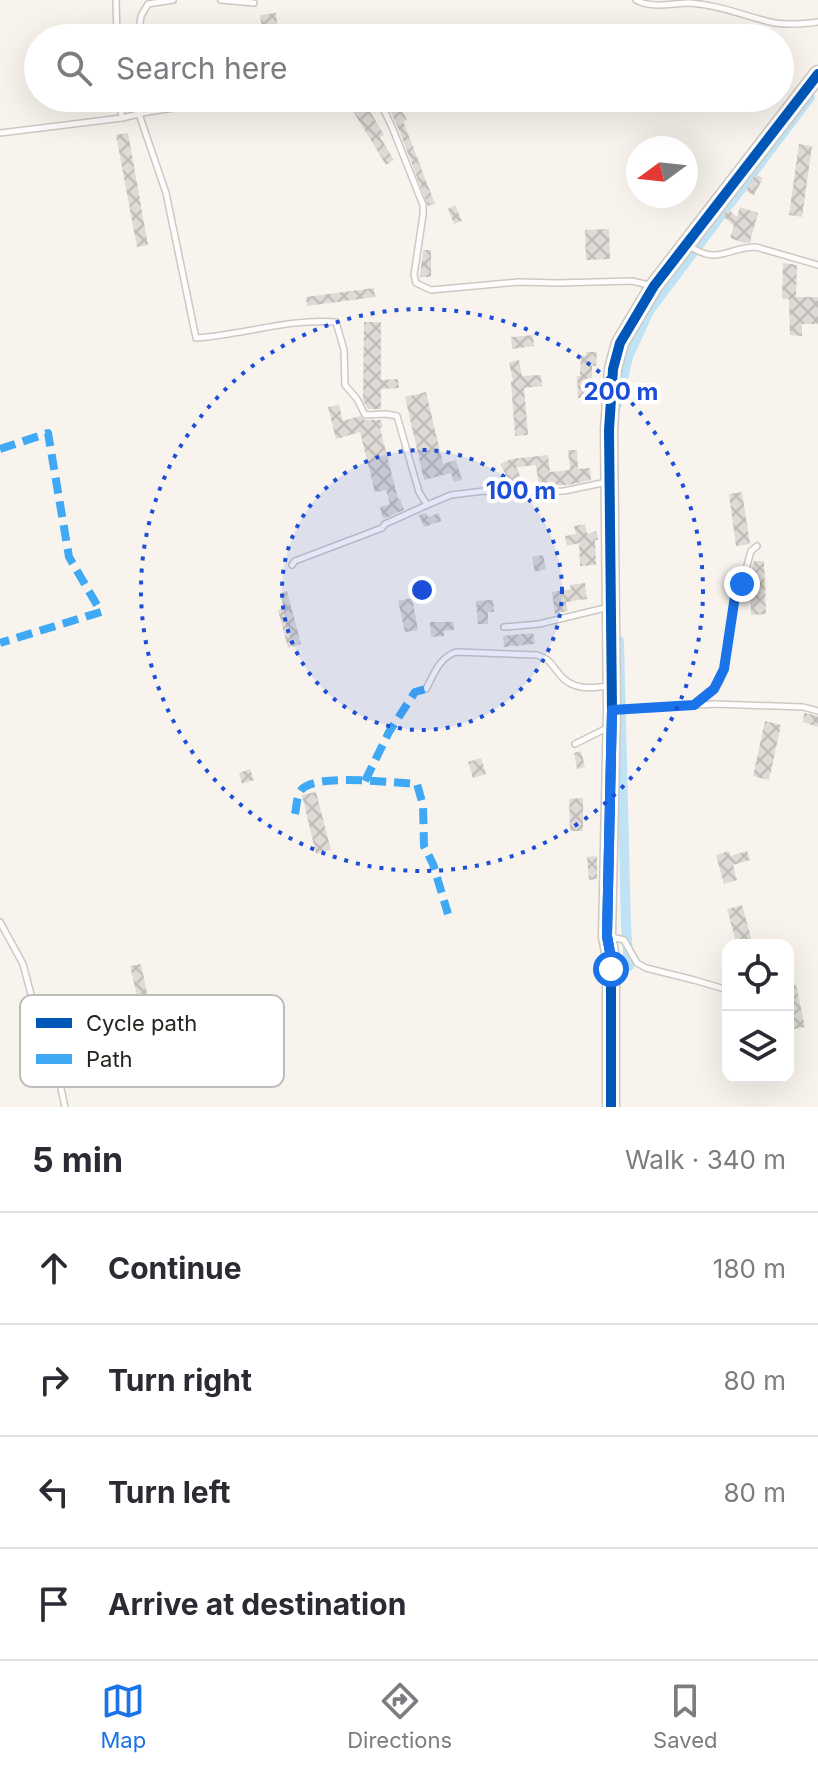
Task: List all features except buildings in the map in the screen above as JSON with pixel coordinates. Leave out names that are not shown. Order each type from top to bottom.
[{"type":"street","points":[[794,105],[818,74]]},
{"type":"street","points":[[611,1107],[611,963],[607,936],[612,718],[608,482],[609,400],[613,369],[620,343],[654,286],[788,112]]},
{"type":"lane","points":[[116,0],[117,24]]},
{"type":"lane","points":[[140,24],[148,4],[173,0]]},
{"type":"lane","points":[[221,0],[254,3]]},
{"type":"lane","points":[[636,0],[645,5],[698,4],[733,10],[776,23],[818,22]]},
{"type":"lane","points":[[121,112],[122,118]]},
{"type":"lane","points":[[0,133],[122,118],[147,112]]},
{"type":"lane","points":[[385,112],[423,205],[414,275],[416,283],[431,290],[518,282],[603,280],[654,286]]},
{"type":"lane","points":[[139,114],[166,193],[196,338],[221,337],[316,321],[336,322],[344,350],[345,385],[365,415],[397,416],[419,492],[427,505]]},
{"type":"lane","points":[[686,244],[700,253],[714,256],[756,247],[818,265]]},
{"type":"lane","points":[[292,565],[295,561],[382,528],[451,495],[484,491],[564,491],[608,482]]},
{"type":"lane","points":[[694,705],[720,681],[735,596],[742,584],[751,551],[757,546]]},
{"type":"lane","points":[[504,627],[539,624],[610,607]]},
{"type":"lane","points":[[426,689],[442,660],[456,652],[537,655],[546,657],[562,677],[575,686],[611,686]]},
{"type":"lane","points":[[575,744],[612,718],[694,705],[803,707],[818,711]]},
{"type":"lane","points":[[0,922],[23,964],[31,995]]},
{"type":"lane","points":[[607,936],[624,940],[637,963],[646,968],[722,988]]},
{"type":"lane","points":[[61,1087],[65,1107]]},
{"type":"waterway","points":[[617,405],[628,357],[649,311],[810,97]]},
{"type":"waterway","points":[[619,641],[629,966]]},
{"type":"marked path","points":[[0,449],[48,433],[69,557],[101,612],[0,643]]},
{"type":"marked path","points":[[365,781],[389,732],[415,692],[426,689]]},
{"type":"marked path","points":[[295,814],[300,792],[311,784],[340,780],[417,784],[423,805],[424,846],[433,864],[448,914]]},
{"type":"cycle path","points":[[794,105],[818,74]]},
{"type":"cycle path","points":[[611,1107],[611,958],[607,936],[612,710],[609,430],[613,369],[620,343],[654,286],[789,112]]},
{"type":"route","points":[[611,969],[607,936],[612,710],[694,705],[714,689],[724,669],[735,596],[742,584]]}]
